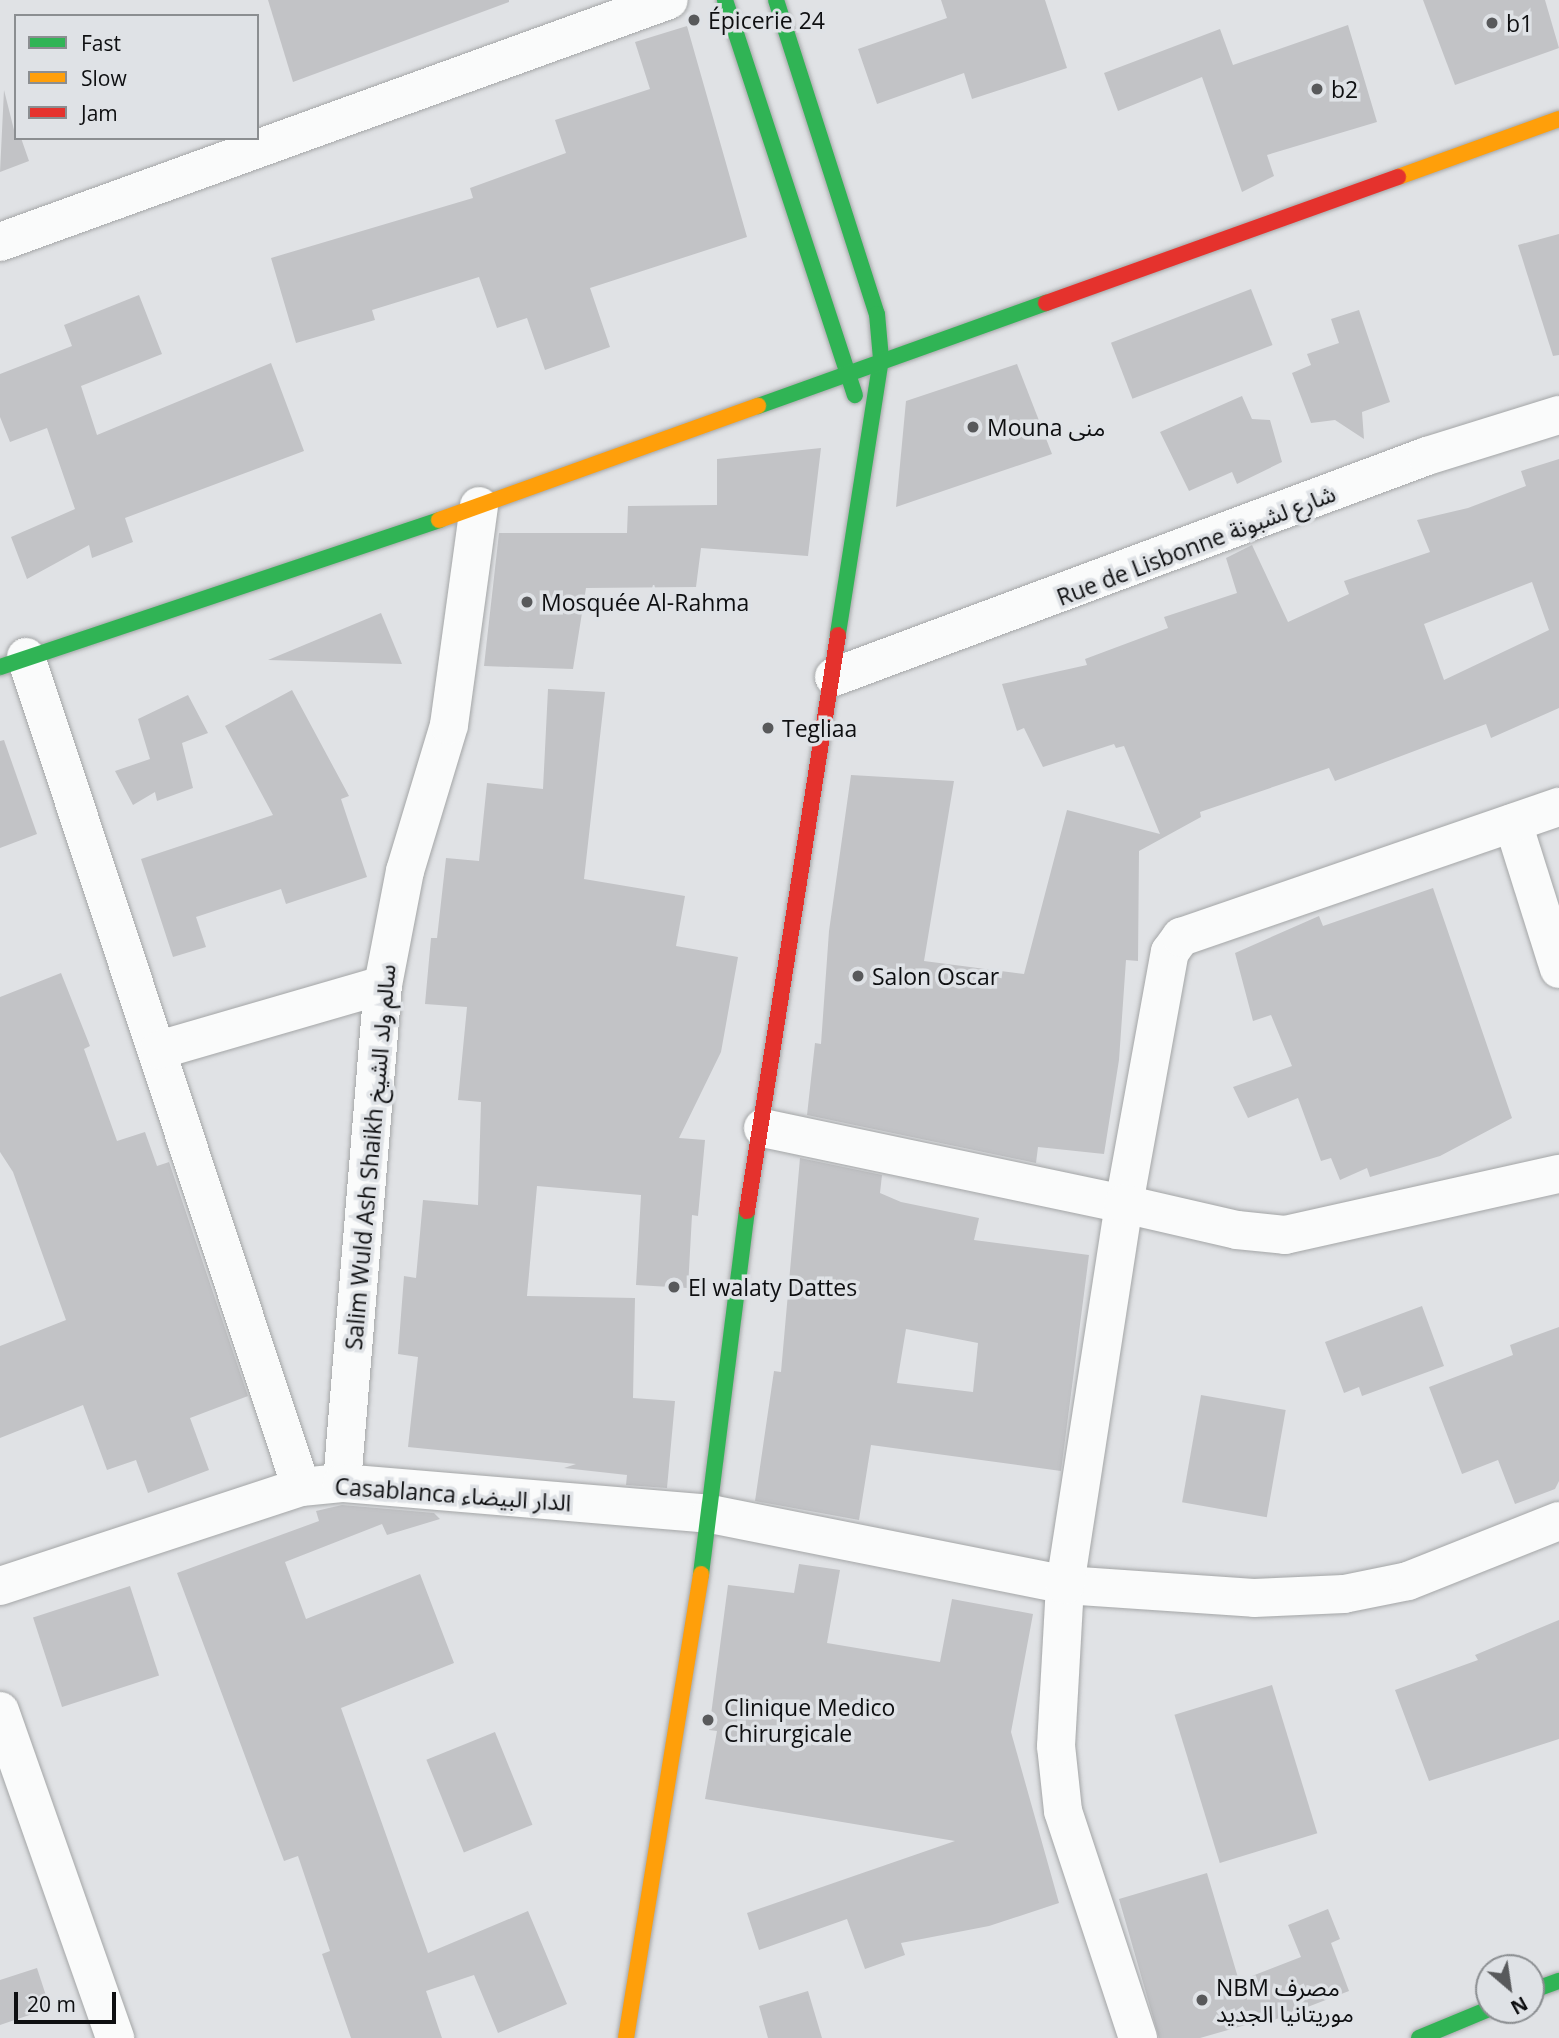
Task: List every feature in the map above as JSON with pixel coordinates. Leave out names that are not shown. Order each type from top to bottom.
[{"type":"street","points":[[0,242],[669,0]]},
{"type":"street","points":[[725,0],[846,372],[868,419]]},
{"type":"street","points":[[626,2038],[711,1514],[731,1311],[763,1128],[834,677],[867,456],[868,419],[881,359],[877,314],[857,241],[776,0]]},
{"type":"street","points":[[301,1487],[159,1050],[13,662],[479,506],[881,359],[1559,119]]},
{"type":"street","name":"Rue de Lisbonne شارع لشبونة","points":[[834,677],[1427,456],[1559,415]]},
{"type":"street","name":"Salim Wuld Ash Shaikh سالم ولد الشيخ","points":[[342,1483],[383,985],[405,871],[449,725],[479,506]]},
{"type":"street","points":[[1138,2038],[1063,1811],[1056,1746],[1065,1585],[1124,1204],[1170,952],[1181,937],[1559,807]]},
{"type":"street","points":[[1513,823],[1559,969]]},
{"type":"street","points":[[159,1050],[383,985]]},
{"type":"street","points":[[763,1128],[1237,1230],[1286,1235],[1559,1174]]},
{"type":"street","name":"Casablanca الدار البيضاء","points":[[0,1586],[301,1487],[342,1483],[711,1514],[1065,1585],[1254,1598],[1344,1594],[1408,1581],[1559,1521]]},
{"type":"street","points":[[0,1711],[115,2038]]},
{"type":"street","points":[[1424,2037],[1475,2015]]},
{"type":"building","points":[[268,0],[509,0],[509,2],[293,82]]},
{"type":"building","points":[[941,0],[1045,0],[1067,68],[972,99],[964,73],[877,104],[858,49],[947,18]]},
{"type":"building","name":"b1","points":[[1423,0],[1545,0],[1559,48],[1455,85]]},
{"type":"building","points":[[1348,25],[1377,122],[1267,155],[1274,176],[1242,192],[1202,77],[1118,111],[1104,73],[1220,29],[1233,65]]},
{"type":"building","points":[[687,26],[747,237],[590,288],[610,347],[545,370],[527,318],[497,328],[479,277],[372,310],[375,320],[296,343],[271,258],[473,198],[470,188],[566,153],[555,120],[650,89],[635,42]]},
{"type":"building","points":[[4,90],[14,140],[22,140],[29,161],[0,172]]},
{"type":"building","points":[[1559,234],[1559,355],[1553,356],[1518,245]]},
{"type":"building","points":[[1251,289],[1273,345],[1132,399],[1111,343]]},
{"type":"building","points":[[139,295],[162,354],[81,386],[97,435],[271,363],[304,451],[125,518],[133,542],[92,558],[89,545],[27,579],[11,537],[75,509],[47,428],[10,442],[0,417],[0,374],[72,346],[64,325]]},
{"type":"building","points":[[1359,310],[1390,402],[1362,412],[1364,439],[1335,420],[1311,423],[1292,373],[1311,365],[1307,354],[1339,343],[1331,319]]},
{"type":"building","name":"Mouna منى","points":[[1017,364],[1052,454],[896,507],[906,401]]},
{"type":"building","points":[[1242,396],[1252,419],[1270,420],[1282,462],[1237,484],[1232,472],[1189,491],[1160,432]]},
{"type":"building","points":[[821,448],[808,556],[701,548],[696,587],[586,588],[573,669],[484,666],[499,533],[627,533],[628,506],[717,505],[717,459]]},
{"type":"building","points":[[1559,459],[1559,708],[1491,738],[1486,724],[1335,781],[1329,768],[1200,812],[1201,817],[1139,851],[1138,961],[1126,960],[1119,1060],[1104,1154],[1038,1147],[1036,1163],[807,1115],[815,1043],[821,1044],[829,931],[851,775],[954,781],[924,961],[1024,974],[1067,810],[1160,834],[1124,746],[1116,748],[1114,744],[1043,767],[1024,728],[1017,731],[1002,684],[1087,665],[1085,659],[1168,628],[1164,617],[1237,593],[1226,558],[1252,545],[1288,622],[1349,594],[1344,581],[1430,552],[1417,520],[1468,508],[1526,486],[1521,471]],"holes":[[[1532,582],[1549,630],[1444,680],[1424,624]]]},
{"type":"building","points":[[381,613],[402,664],[268,660]]},
{"type":"building","points":[[548,689],[605,692],[584,879],[685,896],[676,946],[738,957],[721,1052],[679,1138],[705,1140],[698,1216],[692,1215],[688,1288],[636,1285],[641,1195],[537,1186],[527,1296],[635,1298],[633,1398],[675,1401],[667,1488],[626,1485],[627,1475],[564,1468],[576,1464],[408,1447],[418,1357],[398,1354],[404,1276],[416,1278],[423,1200],[478,1205],[481,1102],[458,1100],[467,1007],[425,1004],[431,938],[437,938],[446,858],[479,861],[487,783],[543,789]]},
{"type":"building","points":[[292,690],[349,796],[341,799],[367,877],[286,904],[281,889],[196,917],[206,947],[173,957],[141,859],[273,815],[225,726]]},
{"type":"building","points":[[188,695],[208,733],[182,743],[193,788],[157,801],[155,792],[133,805],[115,771],[150,759],[138,719]]},
{"type":"building","points":[[4,740],[37,834],[0,848],[0,741]]},
{"type":"building","points":[[1433,888],[1512,1118],[1440,1156],[1370,1177],[1367,1168],[1340,1180],[1331,1158],[1321,1161],[1298,1098],[1248,1118],[1233,1087],[1292,1066],[1271,1015],[1253,1021],[1235,953],[1319,916],[1323,926]]},
{"type":"building","points":[[61,973],[90,1046],[84,1049],[117,1141],[145,1132],[157,1166],[169,1162],[248,1396],[190,1418],[209,1470],[148,1493],[136,1460],[107,1470],[83,1405],[0,1438],[0,1346],[66,1320],[13,1172],[0,1152],[0,997]]},
{"type":"building","points":[[800,1158],[882,1175],[880,1193],[901,1202],[979,1218],[974,1240],[1089,1255],[1061,1471],[871,1445],[859,1520],[755,1501],[774,1371],[781,1372]],"holes":[[[906,1329],[978,1343],[973,1392],[897,1383]]]},
{"type":"building","points":[[1422,1306],[1444,1366],[1362,1396],[1359,1387],[1344,1393],[1325,1342]]},
{"type":"building","points":[[1559,1327],[1559,1481],[1555,1489],[1515,1504],[1498,1460],[1462,1474],[1429,1387],[1513,1355],[1510,1345]]},
{"type":"building","points":[[1201,1395],[1286,1410],[1267,1517],[1182,1502]]},
{"type":"building","points":[[342,1505],[434,1513],[440,1519],[387,1535],[382,1524],[285,1562],[306,1619],[420,1574],[454,1663],[341,1708],[428,1953],[528,1911],[567,2004],[498,2033],[474,1975],[426,1991],[442,2038],[351,2038],[322,1954],[330,1951],[298,1856],[284,1861],[177,1573],[319,1521],[316,1511]]},
{"type":"building","points":[[799,1564],[840,1570],[827,1643],[940,1662],[952,1599],[1033,1614],[1011,1732],[1059,1903],[989,1926],[901,1943],[905,1955],[865,1969],[847,1919],[759,1950],[747,1913],[955,1841],[705,1799],[717,1731],[709,1730],[728,1585],[794,1593]]},
{"type":"building","points":[[130,1586],[159,1675],[62,1707],[33,1618]]},
{"type":"building","points":[[1559,1620],[1559,1739],[1429,1781],[1395,1690],[1478,1660],[1475,1655]]},
{"type":"building","points":[[1272,1685],[1317,1833],[1220,1863],[1174,1715]]},
{"type":"building","points":[[495,1732],[532,1825],[464,1852],[426,1760]]},
{"type":"building","points":[[1207,1873],[1239,1981],[1301,1957],[1288,1925],[1328,1909],[1340,1939],[1331,1943],[1349,1991],[1258,2026],[1256,2022],[1200,2038],[1159,2038],[1119,1899]]},
{"type":"building","points":[[37,1968],[50,2008],[0,2025],[0,1980]]},
{"type":"building","points":[[808,1991],[822,2038],[768,2038],[759,2006]]},
{"type":"traffic: fast","points":[[725,0],[855,395]]},
{"type":"traffic: fast","points":[[776,0],[877,314],[881,359],[838,635]]},
{"type":"traffic: fast","points":[[758,406],[1046,303]]},
{"type":"traffic: fast","points":[[0,667],[439,520]]},
{"type":"traffic: fast","points":[[701,1574],[747,1211]]},
{"type":"traffic: fast","points":[[1545,1986],[1559,1981]]},
{"type":"traffic: fast","points":[[1419,2038],[1475,2015]]},
{"type":"traffic: slow","points":[[1398,177],[1559,119]]},
{"type":"traffic: slow","points":[[439,520],[758,406]]},
{"type":"traffic: slow","points":[[626,2038],[701,1574]]},
{"type":"traffic: jam","points":[[1046,303],[1398,177]]},
{"type":"traffic: jam","points":[[747,1211],[838,635]]},
{"type":"place","name":"Épicerie 24","points":[[694,20]]},
{"type":"place","name":"b1","points":[[1492,23]]},
{"type":"place","name":"b2","points":[[1317,89]]},
{"type":"place","name":"Mouna منى","points":[[973,427]]},
{"type":"place","name":"Mosquée Al-Rahma","points":[[527,602]]},
{"type":"place","name":"Tegliaa","points":[[768,728]]},
{"type":"place","name":"Salon Oscar","points":[[858,976]]},
{"type":"place","name":"El walaty Dattes","points":[[674,1287]]},
{"type":"place","name":"Clinique Medico Chirurgicale","points":[[708,1720]]},
{"type":"place","name":"NBM مصرف موريتانيا الجديد","points":[[1202,2000]]}]
